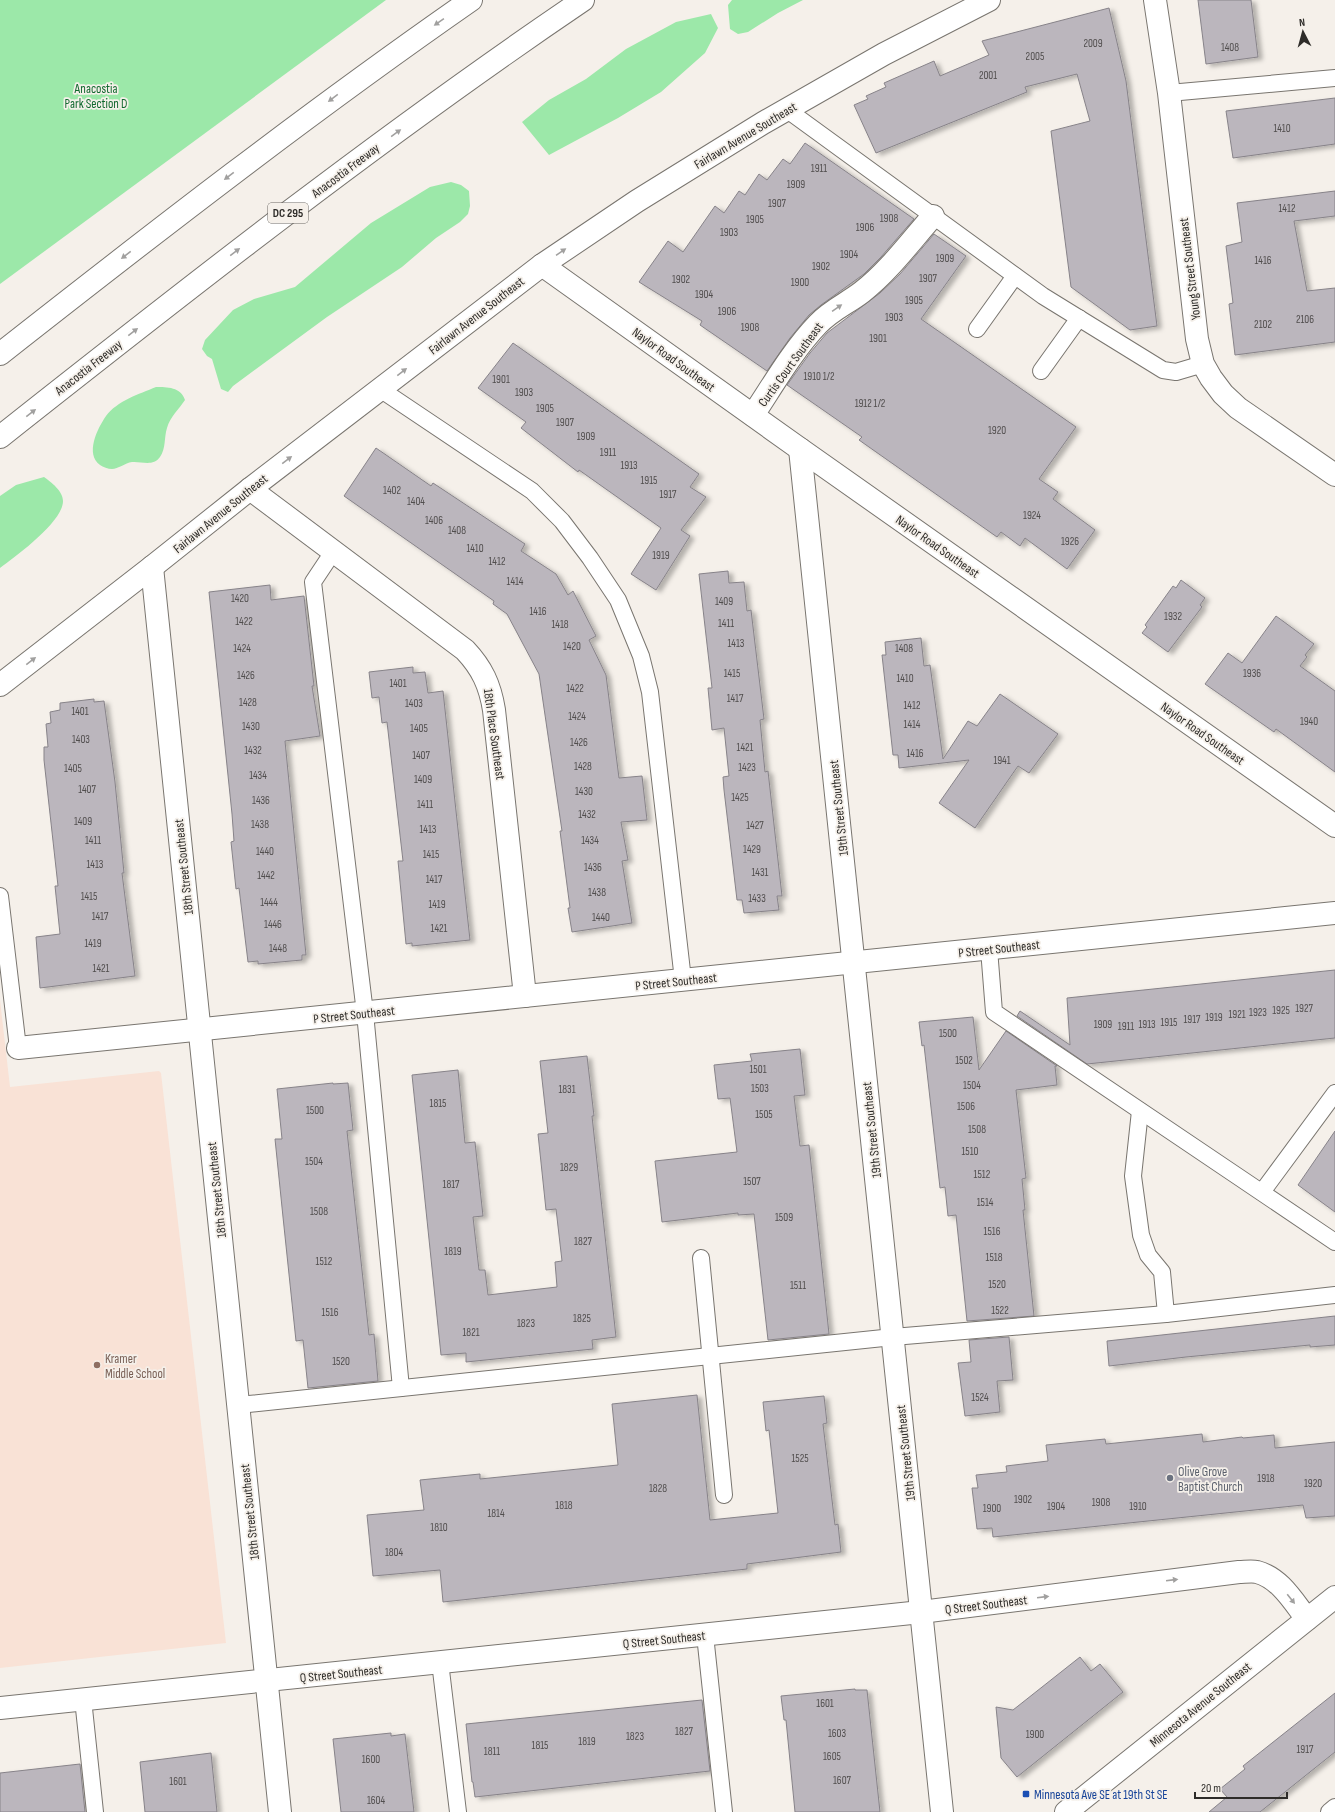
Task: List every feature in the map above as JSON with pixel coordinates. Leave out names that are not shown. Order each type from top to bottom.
[{"type":"main road","points":[[0,354],[157,231],[329,101],[471,0]]},
{"type":"main road","name":"Anacostia Freeway","points":[[0,437],[194,283],[462,84],[584,0]]},
{"type":"main road","name":"Fairlawn Avenue Southeast","points":[[0,685],[250,489],[542,265],[637,201],[786,109],[884,54],[989,0]]},
{"type":"main road","name":"Young Street Southeast","points":[[1155,0],[1169,93],[1197,339],[1203,364],[1211,378],[1238,408],[1335,475]]},
{"type":"main road","name":"Curtis Court Southeast","points":[[753,415],[788,363],[818,324],[836,309],[862,292],[875,280],[933,216]]},
{"type":"main road","name":"Naylor Road Southeast","points":[[542,265],[800,449],[1335,826]]},
{"type":"main road","name":"19th Street Southeast","points":[[800,449],[942,1812]]},
{"type":"main road","name":"18th Place Southeast","points":[[250,489],[465,650],[477,662],[491,693],[494,710],[524,996]]},
{"type":"main road","name":"18th Street Southeast","points":[[152,567],[280,1812]]},
{"type":"main road","name":"P Street Southeast","points":[[18,1048],[1335,913]]},
{"type":"main road","name":"Q Street Southeast","points":[[0,1708],[921,1612],[1238,1572],[1256,1572],[1271,1578],[1282,1587],[1307,1619]]},
{"type":"main road","name":"Minnesota Avenue Southeast","points":[[1066,1812],[1335,1597]]},
{"type":"lane","points":[[1169,93],[1335,78]]},
{"type":"lane","points":[[786,109],[1043,296],[1163,370],[1176,372],[1203,364]]},
{"type":"lane","points":[[977,329],[1016,276]]},
{"type":"lane","points":[[1041,371],[1079,318]]},
{"type":"lane","points":[[380,389],[532,491],[562,521],[590,558],[618,600],[641,656],[650,692],[683,980]]},
{"type":"lane","points":[[333,552],[313,582],[365,1013],[401,1388]]},
{"type":"lane","points":[[0,896],[18,1048]]},
{"type":"lane","points":[[989,949],[994,1012],[1335,1242]]},
{"type":"lane","points":[[1262,1192],[1335,1093]]},
{"type":"lane","points":[[1140,1111],[1133,1176],[1140,1227],[1148,1255],[1162,1272],[1166,1314]]},
{"type":"lane","points":[[701,1258],[724,1495]]},
{"type":"lane","points":[[239,1405],[893,1337],[1166,1314],[1335,1294]]},
{"type":"lane","points":[[705,1635],[724,1812]]},
{"type":"lane","points":[[440,1662],[458,1812]]},
{"type":"lane","points":[[83,1699],[95,1812]]},
{"type":"lane","points":[[1329,1812],[1335,1807]]},
{"type":"shaded area","name":"Kramer Middle School","points":[[0,1000],[10,1087],[159,1071],[161,1073],[226,1643],[0,1668]]},
{"type":"green space","name":"Anacostia Park Section D","points":[[0,0],[386,0],[0,284]]},
{"type":"green space","points":[[732,0],[803,0],[778,13],[748,32],[738,34],[730,29],[728,5]]},
{"type":"green space","points":[[711,14],[718,28],[705,53],[661,92],[618,118],[549,155],[522,122],[549,100],[586,79],[626,49],[676,22]]},
{"type":"green space","points":[[451,182],[461,185],[469,191],[470,206],[468,214],[460,222],[436,238],[402,267],[327,317],[233,386],[228,392],[221,389],[212,359],[207,356],[202,349],[205,340],[233,310],[254,299],[295,287],[371,223],[430,187]]},
{"type":"green space","points":[[156,387],[177,390],[185,400],[168,424],[163,450],[160,457],[154,462],[132,462],[114,469],[100,465],[93,455],[93,448],[96,434],[106,416],[122,402]]},
{"type":"green space","points":[[44,477],[56,487],[61,494],[63,501],[61,509],[55,519],[38,538],[0,568],[0,496],[16,485]]},
{"type":"building","points":[[1198,0],[1251,0],[1258,57],[1206,64]]},
{"type":"building","points":[[1109,8],[1126,81],[1157,326],[1130,330],[1071,287],[1051,131],[1090,121],[1077,74],[1025,87],[1027,92],[876,153],[854,105],[868,99],[866,96],[886,87],[884,83],[934,61],[940,76],[989,55],[982,41]]},
{"type":"building","points":[[1335,98],[1335,144],[1233,158],[1226,111]]},
{"type":"building","points":[[805,143],[914,219],[864,274],[809,315],[790,338],[767,371],[700,325],[702,321],[639,282],[668,241],[683,252],[715,206],[724,213],[739,191],[745,195],[759,174],[767,180],[783,159],[790,164]]},
{"type":"building","points":[[1335,191],[1335,216],[1294,221],[1307,291],[1335,288],[1335,342],[1235,355],[1229,304],[1233,303],[1226,246],[1242,242],[1237,203]]},
{"type":"building","points":[[934,234],[966,256],[921,319],[1076,427],[1039,479],[1058,492],[1053,499],[1095,530],[1067,569],[1025,538],[1020,546],[1001,532],[997,537],[859,440],[862,437],[787,385],[810,353],[827,333],[880,293],[900,274]]},
{"type":"building","points":[[513,343],[699,474],[690,487],[706,497],[681,530],[690,536],[656,590],[631,574],[661,528],[579,470],[578,472],[521,428],[526,422],[478,388]]},
{"type":"building","points":[[376,448],[431,486],[433,483],[525,544],[521,551],[556,574],[568,595],[573,591],[596,636],[589,640],[606,675],[619,778],[642,776],[647,820],[621,822],[628,860],[622,861],[632,923],[572,932],[560,831],[562,831],[539,674],[507,614],[493,604],[494,601],[344,496]]},
{"type":"building","points":[[728,571],[729,583],[744,582],[747,611],[751,610],[764,719],[760,720],[765,772],[768,771],[782,896],[777,896],[779,910],[744,913],[742,900],[737,900],[723,777],[729,776],[724,728],[712,730],[708,688],[712,688],[699,574]]},
{"type":"building","points":[[1181,580],[1205,598],[1200,605],[1202,607],[1168,652],[1142,633],[1147,627],[1145,625],[1173,586],[1176,588]]},
{"type":"building","points":[[270,585],[271,600],[304,596],[314,686],[312,686],[320,736],[285,741],[306,955],[302,955],[302,960],[258,964],[258,961],[248,962],[239,888],[236,889],[231,842],[234,841],[232,814],[209,592]]},
{"type":"building","points":[[1276,616],[1314,644],[1305,655],[1307,657],[1300,666],[1335,691],[1335,772],[1276,729],[1274,732],[1205,684],[1228,653],[1242,663]]},
{"type":"building","points":[[921,638],[924,666],[930,665],[943,759],[968,721],[977,726],[1000,694],[1058,734],[1029,773],[1018,766],[975,828],[939,803],[969,760],[899,768],[898,755],[893,755],[882,655],[886,655],[885,642]]},
{"type":"building","points":[[413,667],[413,673],[425,672],[428,693],[443,691],[470,940],[412,946],[412,943],[406,944],[398,861],[403,861],[387,722],[382,723],[379,697],[372,698],[369,672]]},
{"type":"building","points":[[94,699],[94,702],[104,701],[115,782],[124,873],[122,873],[135,976],[40,988],[36,937],[60,934],[55,886],[58,886],[44,760],[44,747],[48,747],[46,724],[51,723],[50,712],[60,710],[60,703]]},
{"type":"building","points":[[1335,970],[1335,1038],[1087,1064],[1017,1016],[1020,1011],[1070,1045],[1067,998]]},
{"type":"building","points":[[973,1017],[979,1070],[1006,1031],[1057,1066],[1055,1066],[1057,1085],[1016,1090],[1026,1178],[1022,1179],[1025,1210],[1023,1210],[1034,1316],[967,1321],[956,1215],[948,1216],[945,1187],[940,1188],[924,1045],[922,1046],[919,1022]]},
{"type":"building","points":[[800,1049],[805,1095],[794,1096],[800,1146],[809,1145],[829,1334],[768,1340],[754,1214],[738,1215],[738,1213],[662,1222],[655,1161],[737,1152],[730,1098],[718,1099],[714,1065],[752,1061],[750,1054]]},
{"type":"building","points":[[587,1056],[616,1337],[592,1340],[593,1349],[466,1362],[466,1353],[441,1355],[412,1075],[458,1070],[465,1143],[475,1142],[483,1216],[473,1217],[479,1270],[485,1270],[488,1295],[557,1287],[555,1262],[562,1261],[556,1209],[546,1210],[538,1134],[548,1133],[540,1061]]},
{"type":"building","points":[[333,1083],[348,1083],[353,1130],[347,1131],[369,1335],[374,1334],[378,1381],[308,1388],[303,1340],[296,1341],[283,1217],[275,1139],[282,1139],[277,1089]]},
{"type":"building","points":[[1335,1131],[1335,1212],[1298,1185]]},
{"type":"building","points":[[1335,1316],[1335,1345],[1310,1347],[1310,1345],[1109,1366],[1107,1341]]},
{"type":"building","points":[[1009,1337],[1013,1380],[997,1381],[1000,1412],[965,1416],[958,1363],[971,1362],[969,1340]]},
{"type":"building","points":[[697,1395],[710,1520],[778,1513],[769,1430],[766,1431],[763,1402],[824,1396],[827,1423],[823,1424],[835,1525],[838,1524],[841,1552],[747,1564],[747,1569],[443,1602],[440,1570],[373,1576],[367,1515],[424,1510],[420,1480],[480,1474],[480,1479],[618,1465],[612,1404]]},
{"type":"building","points":[[1202,1434],[1203,1442],[1274,1435],[1275,1448],[1335,1442],[1335,1516],[1306,1518],[1303,1505],[993,1537],[992,1528],[977,1529],[972,1488],[978,1488],[976,1475],[1007,1472],[1006,1466],[1048,1461],[1046,1445],[1105,1439],[1106,1444]]},
{"type":"building","points":[[1080,1657],[1091,1671],[1100,1664],[1123,1692],[1017,1777],[1001,1758],[996,1707],[1013,1710]]},
{"type":"building","points":[[855,1689],[867,1690],[880,1812],[795,1812],[786,1720],[784,1720],[781,1696]]},
{"type":"building","points":[[1335,1693],[1335,1752],[1260,1812],[1209,1812],[1227,1797],[1220,1789],[1245,1769],[1243,1766]]},
{"type":"building","points":[[702,1700],[710,1771],[475,1797],[466,1724]]},
{"type":"building","points":[[391,1733],[391,1736],[405,1734],[414,1812],[341,1812],[333,1739]]},
{"type":"building","points":[[211,1753],[217,1812],[145,1812],[140,1762]]},
{"type":"building","points":[[80,1764],[85,1812],[0,1812],[0,1773]]},
{"type":"place","name":"Kramer Middle School","points":[[97,1365]]},
{"type":"place","name":"Olive Grove Baptist Church","points":[[1170,1478]]},
{"type":"place","name":"Minnesota Ave SE at 19th St SE","points":[[1026,1794]]}]
